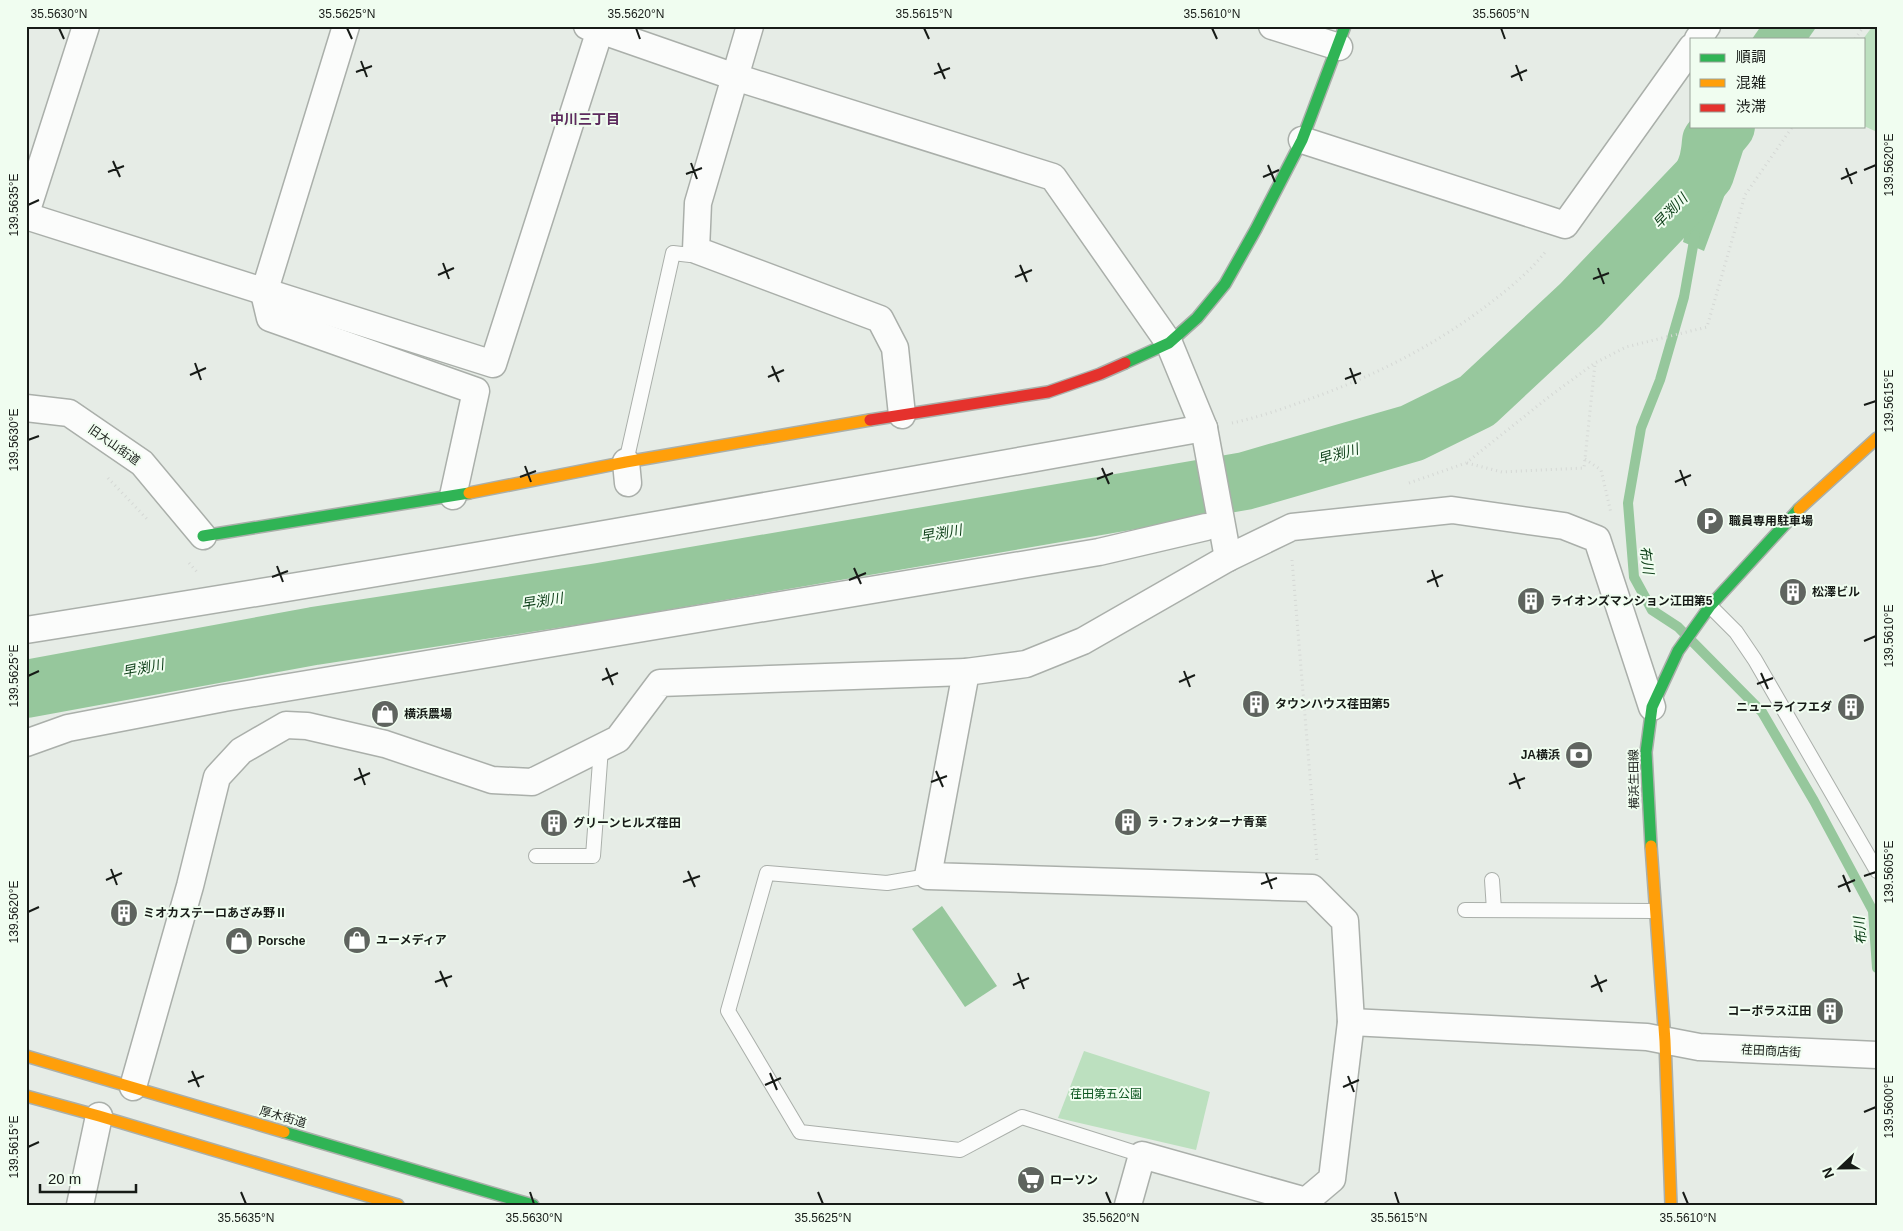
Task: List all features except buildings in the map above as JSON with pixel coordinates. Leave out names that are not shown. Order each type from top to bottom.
[{"type":"main road","points":[[203,536],[453,496],[627,472],[902,415],[1048,392],[1100,374],[1169,342],[1197,318],[1225,284],[1302,140],[1342,37]]},
{"type":"main road","name":"横浜生田線","points":[[1671,1205],[1665,1041],[1647,799],[1646,752],[1652,707],[1678,651],[1710,606],[1791,516],[1877,438]]},
{"type":"main road","name":"厚木街道","points":[[26,1056],[532,1205]]},
{"type":"main road","points":[[26,1096],[398,1205]]},
{"type":"street","points":[[86,26],[26,215],[264,293],[493,364],[593,28],[735,77],[1052,177],[1169,342],[1204,428],[1214,526],[1228,558]]},
{"type":"street","points":[[346,26],[264,293],[270,318],[476,391],[453,496]]},
{"type":"street","points":[[750,26],[698,203],[696,250],[880,319],[895,348],[902,415]]},
{"type":"street","points":[[1272,26],[1342,37]]},
{"type":"street","points":[[1699,38],[1707,26]]},
{"type":"street","points":[[1302,140],[1565,224],[1690,50]]},
{"type":"street","name":"旧大山街道","points":[[26,408],[69,413],[142,464],[203,536]]},
{"type":"street","points":[[26,630],[549,544],[1204,428]]},
{"type":"street","points":[[132,1087],[190,886],[217,777],[241,751],[286,725],[307,726],[385,744],[492,780],[532,782],[618,739],[660,683],[966,672],[1026,664],[1083,641],[1228,558],[1292,527],[1452,510],[1564,526],[1597,539],[1652,707]]},
{"type":"street","points":[[26,743],[68,728],[224,698],[1100,552],[1214,526]]},
{"type":"street","points":[[966,672],[928,876],[1312,888],[1345,921],[1351,1022],[1332,1179],[1306,1201],[1142,1155],[1128,1205]]},
{"type":"street","name":"荏田商店街","points":[[1351,1022],[1647,1037],[1699,1047],[1872,1055]]},
{"type":"street","points":[[80,1205],[99,1116]]},
{"type":"lane","points":[[627,472],[673,253],[690,255],[696,250]]},
{"type":"lane","points":[[1710,606],[1736,632],[1755,660],[1877,871]]},
{"type":"lane","points":[[536,856],[593,856],[601,748]]},
{"type":"lane","points":[[928,876],[887,883],[767,873],[728,1011],[800,1132],[960,1150],[1022,1117],[1142,1155]]},
{"type":"lane","points":[[1492,880],[1494,910]]},
{"type":"lane","points":[[1465,910],[1654,911]]},
{"type":"path","points":[[1856,38],[1864,26]]},
{"type":"path","points":[[1401,485],[1466,463],[1595,363],[1626,347],[1708,327],[1745,195],[1793,128]]},
{"type":"path","points":[[1204,428],[1240,421],[1291,406],[1349,385],[1406,358],[1460,326],[1501,295],[1535,266],[1565,224]]},
{"type":"path","points":[[1466,463],[1502,472],[1584,468],[1595,363]]},
{"type":"path","points":[[1585,459],[1601,470],[1612,515]]},
{"type":"path","points":[[107,477],[148,520]]},
{"type":"path","points":[[1292,554],[1320,896]]},
{"type":"path","points":[[189,563],[223,599]]},
{"type":"green space","points":[[1872,27],[1877,29],[1877,132],[1866,127],[1866,38],[1864,38]]},
{"type":"green space","name":"荏田第五公園","points":[[1084,1051],[1210,1092],[1196,1150],[1058,1118]]},
{"type":"water","points":[[1761,26],[1817,26],[1809,38],[1753,38]]},
{"type":"water","points":[[1690,122],[1690,128],[1746,128],[1736,151],[1725,194],[1704,251],[1683,242],[1692,203],[1673,230],[1644,200],[1665,180],[1674,168],[1680,154],[1685,128]]},
{"type":"water","points":[[942,906],[997,986],[965,1007],[912,929]]},
{"type":"waterway","name":"早渕川","points":[[26,689],[314,636],[600,592],[1245,481],[1412,433],[1477,401],[1580,305],[1705,174],[1717,137],[1724,128]]},
{"type":"waterway","name":"布川","points":[[1695,235],[1684,297],[1660,380],[1641,428],[1628,503],[1634,577],[1652,610],[1678,627],[1762,712],[1814,801],[1873,911],[1877,968]]},
{"type":"traffic: fast","points":[[1125,363],[1169,343],[1197,318],[1225,284],[1302,140],[1345,26]]},
{"type":"traffic: fast","points":[[203,536],[469,493]]},
{"type":"traffic: fast","points":[[1651,846],[1646,752],[1652,707],[1678,651],[1710,606],[1799,509]]},
{"type":"traffic: fast","points":[[284,1132],[533,1205]]},
{"type":"traffic: slow","points":[[469,493],[626,462],[870,420]]},
{"type":"traffic: slow","points":[[1799,509],[1877,438]]},
{"type":"traffic: slow","points":[[1651,846],[1665,1041],[1671,1205]]},
{"type":"traffic: slow","points":[[26,1056],[284,1132]]},
{"type":"traffic: slow","points":[[26,1096],[398,1205]]},
{"type":"traffic: jam","points":[[870,420],[1048,392],[1125,363]]},
{"type":"place","name":"職員専用駐車場","points":[[1710,521]]},
{"type":"place","name":"松澤ビル","points":[[1793,592]]},
{"type":"place","name":"ライオンズマンション江田第5","points":[[1531,601]]},
{"type":"place","name":"タウンハウス荏田第5","points":[[1256,704]]},
{"type":"place","name":"ニューライフエダ","points":[[1851,707]]},
{"type":"place","name":"横浜農場","points":[[385,714]]},
{"type":"place","name":"JA横浜","points":[[1579,755]]},
{"type":"place","name":"ラ・フォンターナ青葉","points":[[1128,822]]},
{"type":"place","name":"グリーンヒルズ荏田","points":[[554,823]]},
{"type":"place","name":"ミオカステーロあざみ野Ⅱ","points":[[124,913]]},
{"type":"place","name":"ユーメディア","points":[[357,940]]},
{"type":"place","name":"Porsche","points":[[239,941]]},
{"type":"place","name":"コーポラス江田","points":[[1830,1011]]},
{"type":"place","name":"ローソン","points":[[1031,1180]]},
{"type":"district","name":"中川三丁目","points":[[585,119]]}]
